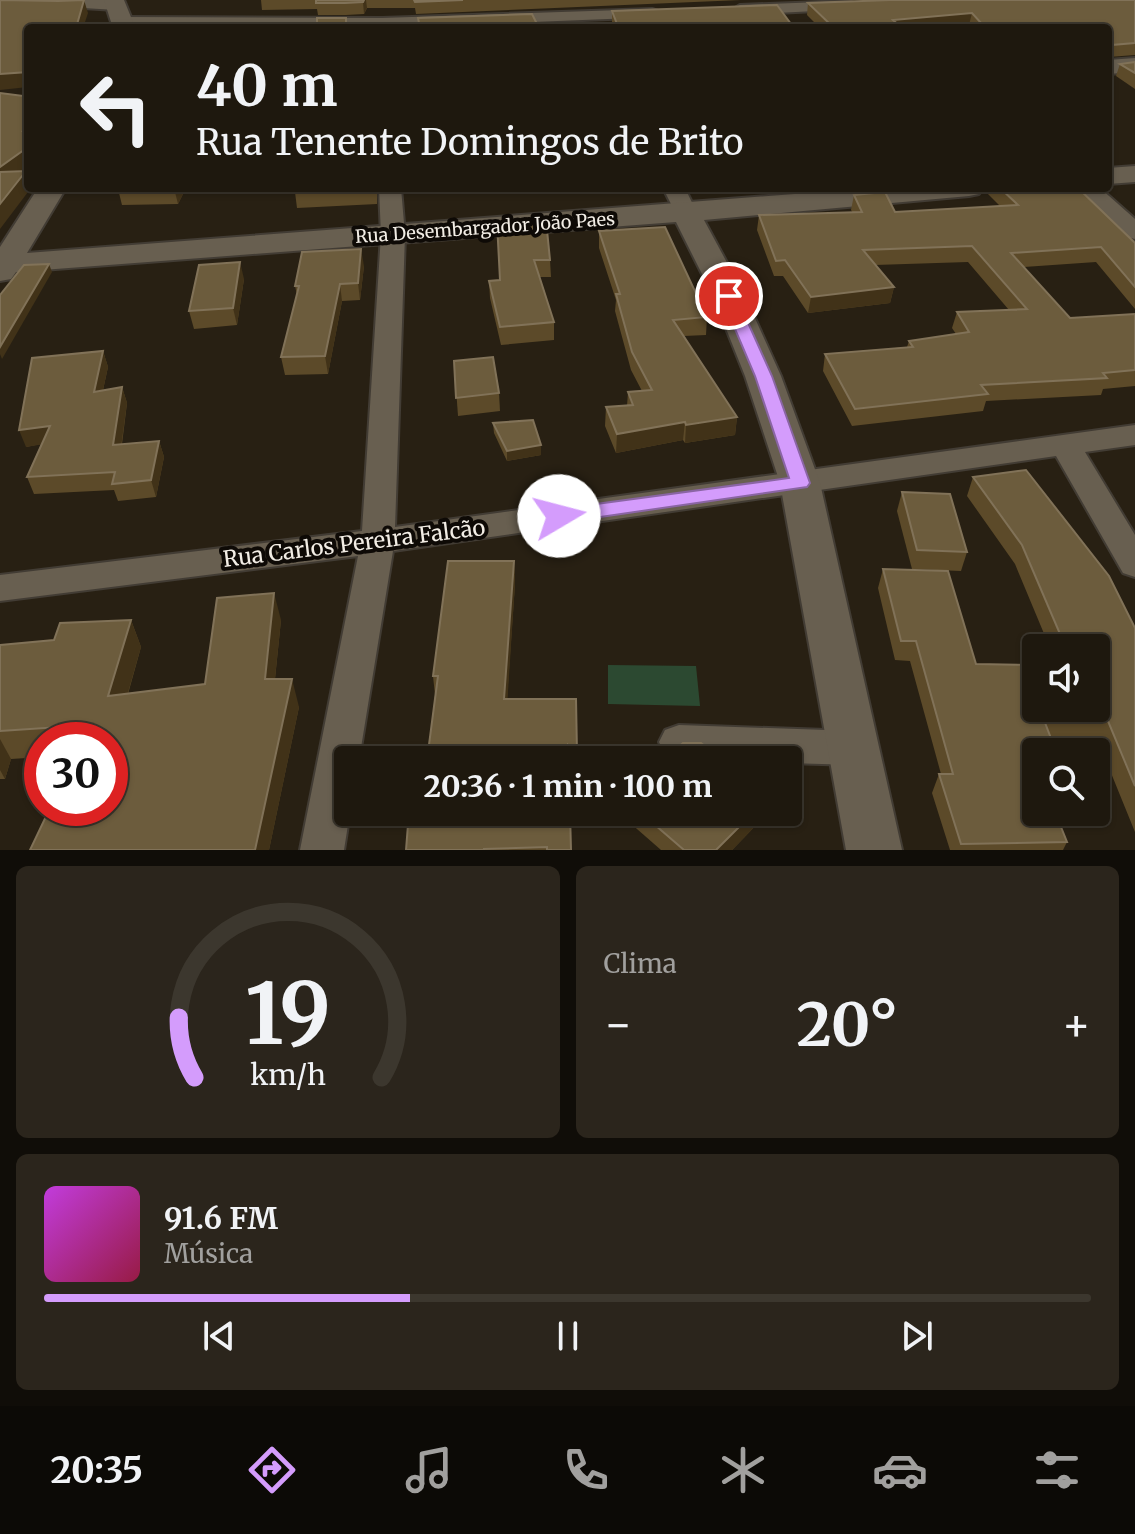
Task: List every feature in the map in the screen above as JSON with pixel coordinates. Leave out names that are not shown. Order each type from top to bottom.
[{"type":"street","points":[[34,0],[118,14],[338,24]]},
{"type":"street","points":[[727,10],[754,5],[867,5]]},
{"type":"street","points":[[490,24],[598,22],[669,13]]},
{"type":"street","points":[[1112,67],[1135,65]]},
{"type":"street","points":[[1112,176],[1135,174]]},
{"type":"street","points":[[2,267],[49,192]]},
{"type":"street","points":[[322,850],[378,541],[393,235],[390,192]]},
{"type":"street","name":"Rua Desembargador João Paes","points":[[2,267],[393,235],[680,200],[873,192]]},
{"type":"street","points":[[1091,192],[1135,232]]},
{"type":"street","points":[[680,200],[729,296],[763,376],[800,483],[874,850]]},
{"type":"street","name":"Rua Carlos Pereira Falcão","points":[[0,588],[378,541],[1135,435]]},
{"type":"street","points":[[1065,445],[1135,564]]},
{"type":"street","points":[[679,742],[855,748]]},
{"type":"green space","points":[[608,665],[696,666],[700,706],[608,704]]},
{"type":"building","points":[[0,0],[84,0],[77,24],[24,24],[24,72],[0,74]]},
{"type":"building","points":[[316,0],[364,0],[316,3]]},
{"type":"building","points":[[414,0],[463,0],[415,2]]},
{"type":"building","points":[[1135,0],[1135,43],[1112,45],[1112,24],[988,24],[981,23],[972,13],[893,20],[898,24],[830,24],[808,3]]},
{"type":"building","points":[[777,5],[791,24],[617,24],[612,11]]},
{"type":"building","points":[[532,14],[537,24],[419,24],[418,18]]},
{"type":"building","points":[[317,18],[346,18],[346,24],[317,24]]},
{"type":"building","points":[[1135,62],[1135,73],[1120,64]]},
{"type":"building","points":[[0,93],[23,96],[24,93],[24,150],[0,167]]},
{"type":"building","points":[[24,171],[0,204],[0,172]]},
{"type":"building","points":[[885,192],[895,212],[1018,205],[1004,192],[1082,192],[1135,243],[1135,287],[1101,247],[1011,253],[1070,318],[1135,314],[1135,370],[1103,373],[1107,378],[981,385],[988,394],[855,409],[825,354],[913,347],[909,341],[969,332],[957,312],[1027,309],[972,246],[863,250],[894,287],[811,297],[785,260],[776,261],[759,215],[862,212],[854,195]]},
{"type":"building","points":[[546,220],[550,260],[534,260],[554,322],[500,327],[489,281],[500,280],[497,222]]},
{"type":"building","points":[[665,227],[707,317],[673,320],[737,417],[617,434],[606,407],[633,405],[628,392],[652,390],[632,352],[616,294],[620,294],[599,231]]},
{"type":"building","points":[[361,249],[358,283],[340,284],[325,356],[281,357],[299,286],[295,286],[302,252]]},
{"type":"building","points":[[240,262],[233,308],[189,311],[199,265]]},
{"type":"building","points":[[49,264],[0,347],[0,295],[24,265]]},
{"type":"building","points":[[103,351],[94,392],[122,387],[113,445],[159,441],[151,480],[112,484],[115,472],[27,477],[50,426],[19,430],[32,358]]},
{"type":"building","points":[[493,357],[499,393],[456,398],[454,361]]},
{"type":"building","points":[[533,420],[541,445],[507,451],[493,423]]},
{"type":"building","points":[[1026,470],[1109,576],[1135,628],[1135,786],[1108,722],[1110,634],[1060,634],[1022,545],[973,477]]},
{"type":"building","points":[[902,492],[950,494],[967,552],[917,550]]},
{"type":"building","points":[[448,561],[514,561],[504,699],[576,699],[577,746],[429,746],[438,676],[433,676]]},
{"type":"building","points":[[883,569],[948,571],[976,664],[1022,665],[1022,722],[1045,722],[1051,738],[1022,738],[1022,826],[1061,826],[1067,842],[961,844],[939,774],[953,774],[916,641],[901,641]]},
{"type":"building","points":[[274,593],[265,679],[292,679],[255,850],[30,850],[41,826],[128,826],[128,722],[24,722],[24,729],[0,731],[0,645],[54,640],[60,623],[131,620],[108,696],[205,684],[217,598]]},
{"type":"building","points":[[683,743],[701,743],[705,746],[680,746]]},
{"type":"building","points":[[408,826],[570,826],[571,850],[547,850],[547,847],[406,850]]},
{"type":"building","points":[[656,826],[740,826],[716,850],[684,850]]},
{"type":"route","points":[[559,516],[800,483],[763,376],[729,296]]}]
